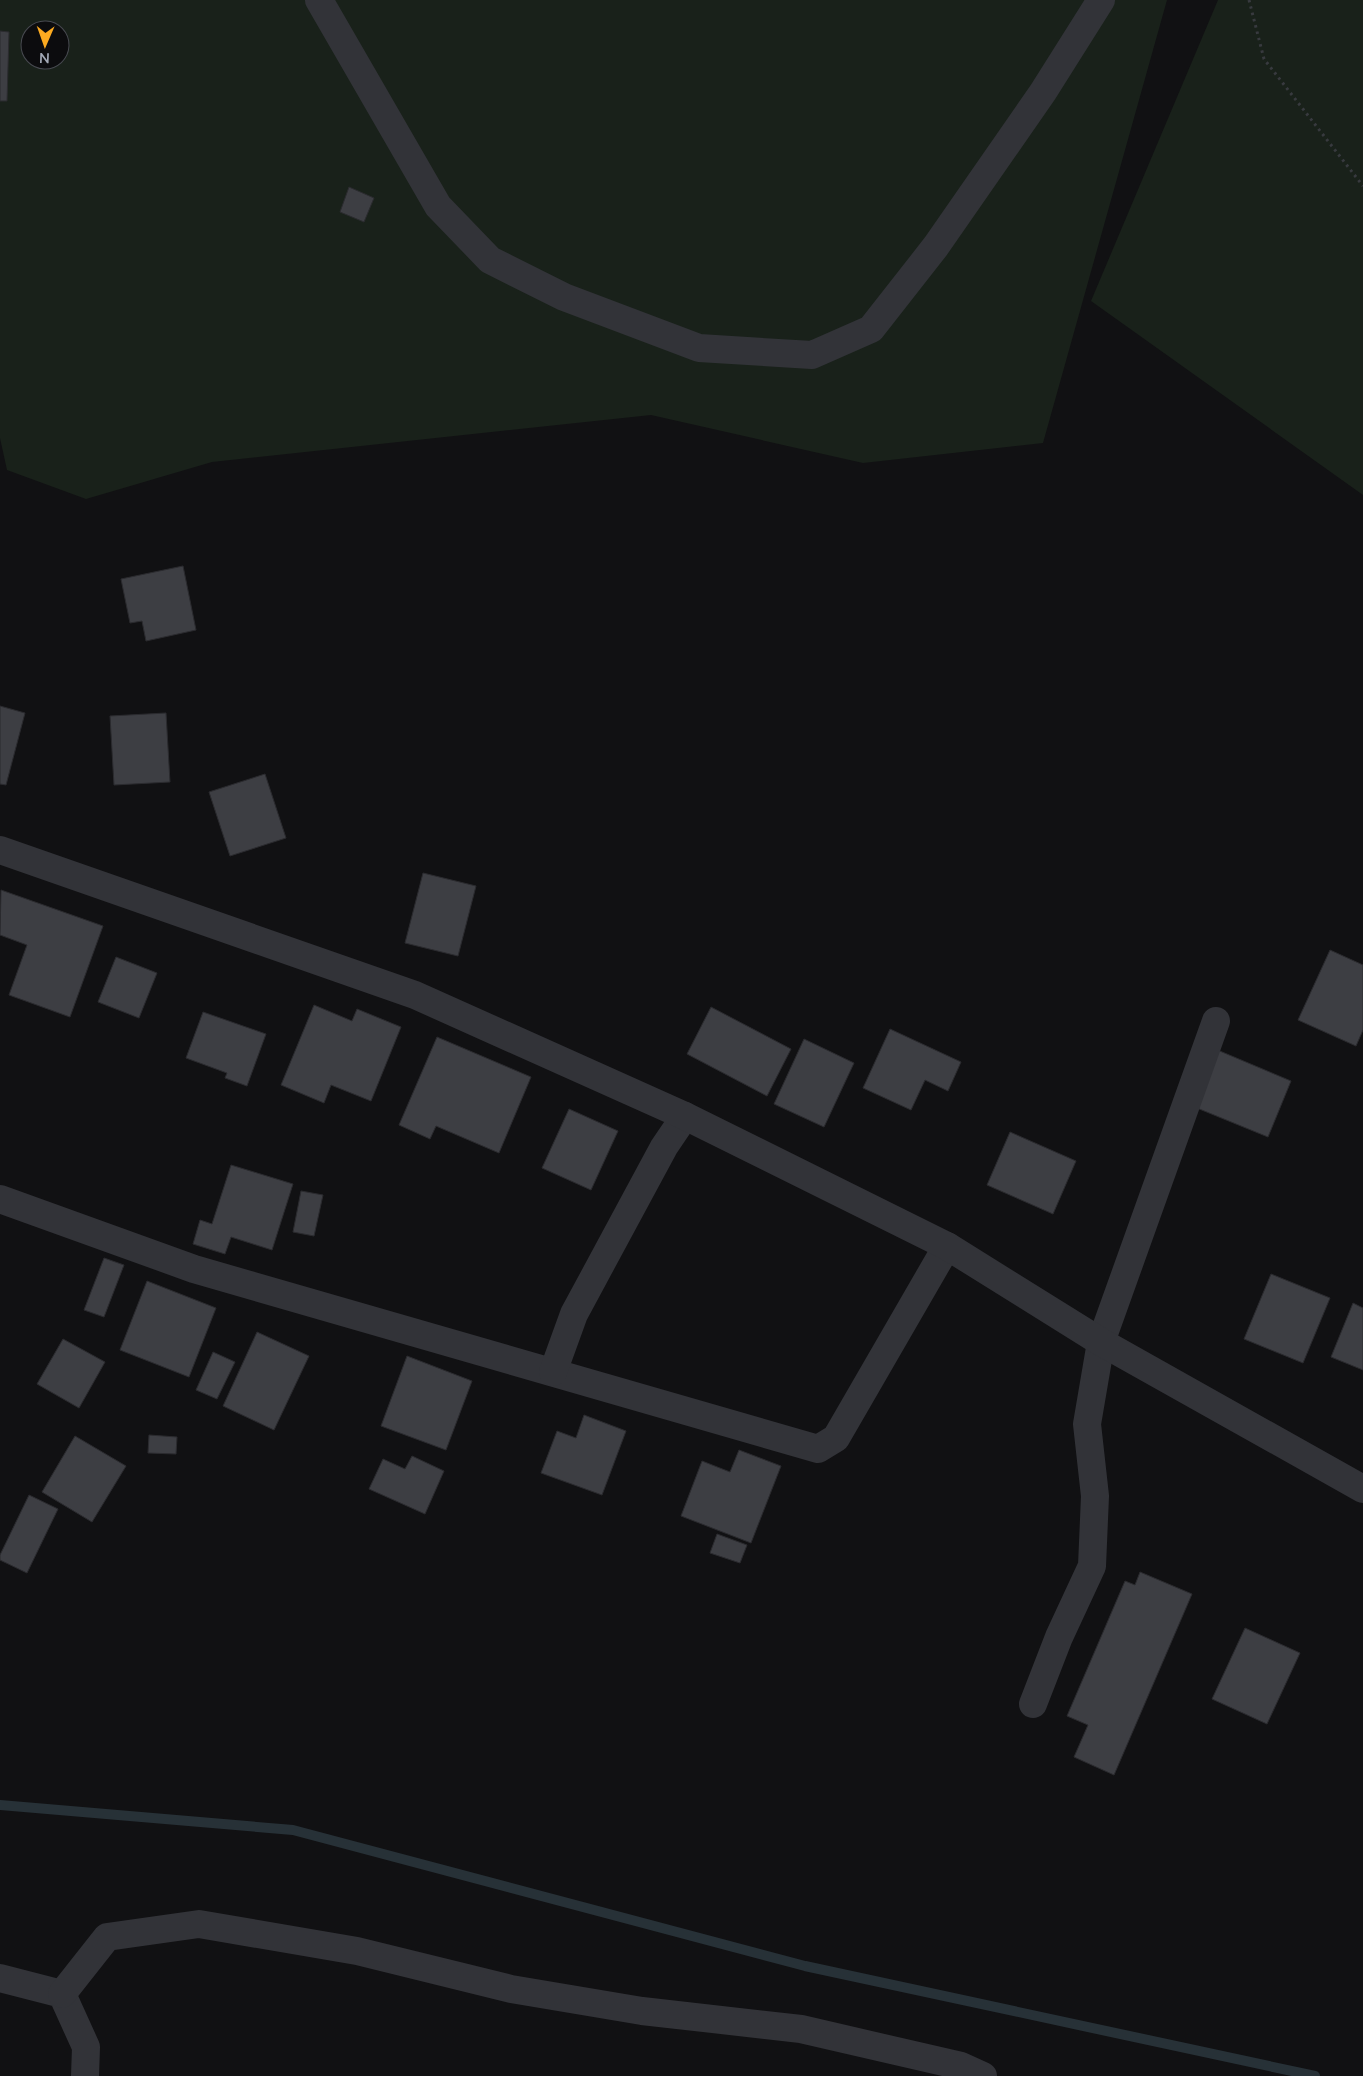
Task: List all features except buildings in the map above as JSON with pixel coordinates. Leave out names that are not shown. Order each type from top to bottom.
[{"type":"street","points":[[319,0],[438,206],[490,260],[564,297],[699,348],[812,355],[871,329],[947,230],[1044,92],[1101,0]]},
{"type":"street","points":[[0,850],[415,995],[684,1116],[948,1246],[1101,1342],[1363,1489]]},
{"type":"street","points":[[1033,1704],[1059,1637],[1092,1566],[1095,1496],[1086,1424],[1101,1342],[1216,1021]]},
{"type":"street","points":[[553,1372],[574,1314],[664,1147],[684,1116]]},
{"type":"street","points":[[0,1199],[194,1269],[818,1449],[836,1438],[948,1246]]},
{"type":"street","points":[[62,1994],[107,1937],[199,1924],[357,1951],[511,1989],[642,2011],[801,2029],[961,2066],[983,2076]]},
{"type":"street","points":[[0,1978],[62,1994]]},
{"type":"street","points":[[62,1994],[86,2046],[85,2076]]},
{"type":"path","points":[[1248,0],[1264,59],[1363,186]]},
{"type":"shaded area","points":[[0,0],[1167,0],[1043,443],[863,463],[651,415],[212,462],[86,499],[7,470],[0,438]]},
{"type":"shaded area","points":[[1218,0],[1363,0],[1363,495],[1091,301]]},
{"type":"waterway","points":[[0,1805],[293,1830],[805,1966],[1315,2076]]}]
